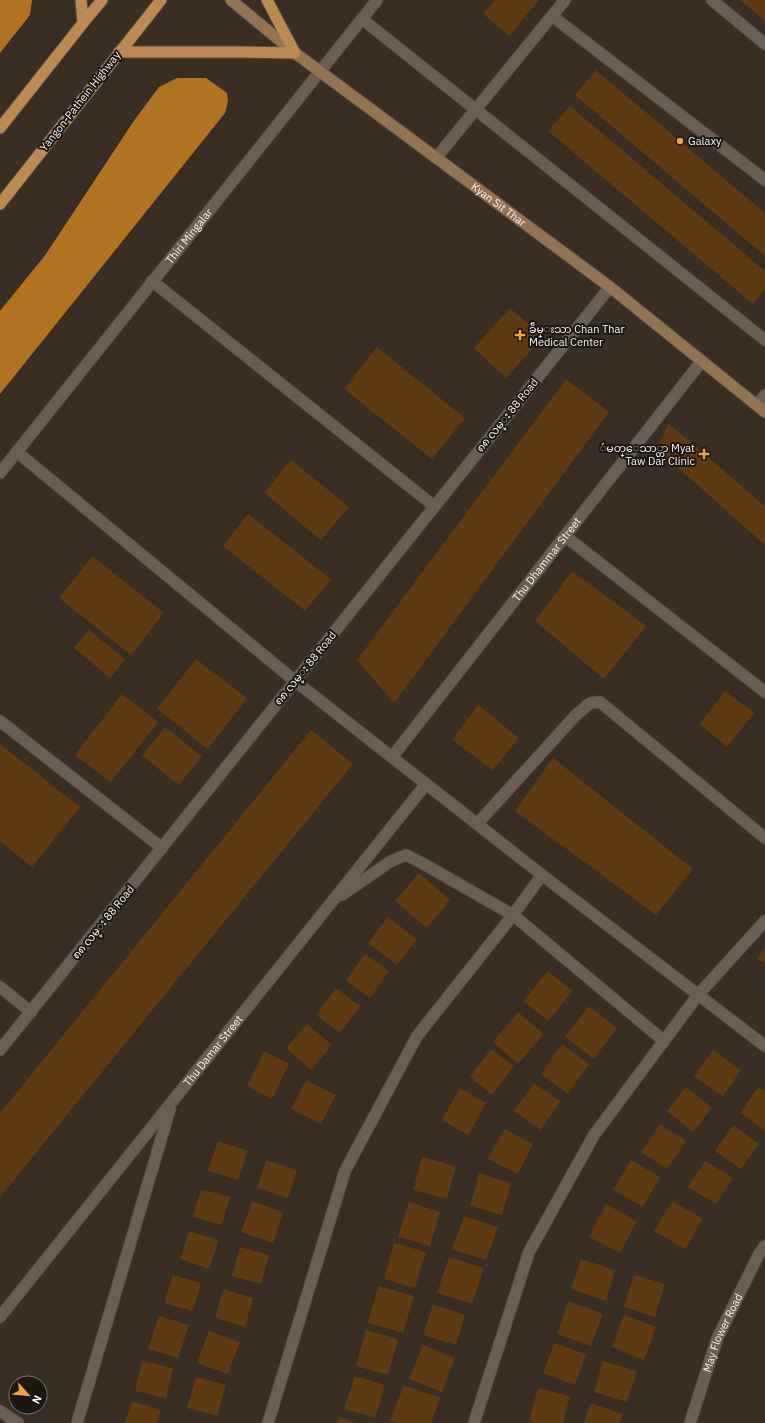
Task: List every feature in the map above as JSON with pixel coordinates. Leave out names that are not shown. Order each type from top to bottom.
[{"type":"main road","points":[[81,0],[83,23]]},
{"type":"main road","points":[[0,128],[102,0]]},
{"type":"main road","name":"Yangon-Pathein Highway","points":[[0,204],[161,0]]},
{"type":"main road","name":"Kyan Sit Thar","points":[[231,0],[296,53],[610,287],[701,362],[761,408]]},
{"type":"main road","points":[[119,52],[296,53],[267,0]]},
{"type":"street","name":"Thiri Mingalar","points":[[0,473],[377,0]]},
{"type":"street","points":[[436,158],[565,0]]},
{"type":"street","points":[[712,0],[765,44]]},
{"type":"street","points":[[552,16],[765,180]]},
{"type":"street","points":[[362,19],[765,340]]},
{"type":"street","points":[[152,281],[434,506]]},
{"type":"street","name":"၈၈ လမ္း 88 Road","points":[[0,1050],[4,1036],[31,1012],[610,287]]},
{"type":"street","name":"Thu Dhammar Street","points":[[392,757],[701,362]]},
{"type":"street","points":[[761,408],[765,396]]},
{"type":"street","points":[[16,452],[295,681],[478,823],[542,875],[765,1046]]},
{"type":"street","points":[[565,536],[765,692]]},
{"type":"street","points":[[478,823],[576,715],[590,703],[600,702],[765,838]]},
{"type":"street","points":[[0,721],[162,848]]},
{"type":"street","name":"Thu Damar Street","points":[[0,1317],[426,784]]},
{"type":"street","points":[[331,902],[391,861],[406,855],[513,915],[664,1041]]},
{"type":"street","points":[[268,1423],[345,1171],[417,1036],[513,915],[542,875]]},
{"type":"street","points":[[474,1423],[529,1252],[594,1135],[698,995],[765,921]]},
{"type":"street","points":[[0,987],[31,1012]]},
{"type":"street","points":[[77,1423],[172,1102]]},
{"type":"street","name":"May Flower Road","points":[[690,1423],[717,1339],[759,1254],[765,1246]]},
{"type":"street","points":[[0,1411],[18,1423]]},
{"type":"shaded area","points":[[0,0],[32,0],[30,15],[0,53]]},
{"type":"shaded area","points":[[177,78],[206,78],[227,93],[228,101],[225,113],[0,394],[0,311],[46,254],[133,122],[159,87]]},
{"type":"building","points":[[495,0],[539,0],[509,36],[483,14]]},
{"type":"building","points":[[740,0],[765,0],[765,21]]},
{"type":"building","points":[[596,70],[765,213],[765,256],[575,95]]},
{"type":"building","points":[[570,106],[765,271],[765,289],[753,304],[548,131]]},
{"type":"building","points":[[510,308],[543,337],[506,378],[474,348]]},
{"type":"building","points":[[377,347],[465,418],[432,459],[344,389]]},
{"type":"building","points":[[566,379],[609,412],[394,703],[357,660]]},
{"type":"building","points":[[668,423],[765,506],[765,545],[657,449]]},
{"type":"building","points":[[291,460],[349,507],[321,540],[264,493]]},
{"type":"building","points":[[248,514],[331,579],[305,611],[223,546]]},
{"type":"building","points":[[92,556],[164,613],[131,655],[59,598]]},
{"type":"building","points":[[572,571],[646,626],[604,679],[535,621]]},
{"type":"building","points":[[89,630],[125,659],[110,678],[74,648]]},
{"type":"building","points":[[196,659],[247,698],[208,749],[157,709]]},
{"type":"building","points":[[725,691],[754,713],[727,747],[700,724]]},
{"type":"building","points":[[122,694],[158,722],[111,782],[75,755]]},
{"type":"building","points":[[478,705],[519,738],[493,770],[452,740]]},
{"type":"building","points":[[165,727],[202,756],[179,785],[142,756]]},
{"type":"building","points":[[311,730],[353,764],[0,1197],[0,1113]]},
{"type":"building","points":[[0,744],[80,807],[32,867],[0,841]]},
{"type":"building","points":[[553,758],[693,869],[656,915],[515,811]]},
{"type":"building","points":[[419,873],[450,900],[427,928],[395,901]]},
{"type":"building","points":[[388,917],[417,939],[397,965],[368,943]]},
{"type":"building","points":[[765,948],[765,964],[757,958]]},
{"type":"building","points":[[365,954],[389,971],[370,998],[346,980]]},
{"type":"building","points":[[548,971],[573,991],[548,1021],[523,1001]]},
{"type":"building","points":[[336,988],[360,1006],[340,1033],[316,1015]]},
{"type":"building","points":[[589,1006],[617,1028],[594,1059],[565,1037]]},
{"type":"building","points":[[518,1012],[544,1034],[518,1064],[493,1042]]},
{"type":"building","points":[[307,1024],[332,1045],[311,1070],[286,1048]]},
{"type":"building","points":[[562,1044],[589,1064],[568,1094],[541,1074]]},
{"type":"building","points":[[491,1049],[514,1066],[492,1095],[470,1077]]},
{"type":"building","points":[[713,1050],[741,1070],[723,1096],[694,1077]]},
{"type":"building","points":[[264,1051],[289,1064],[272,1099],[247,1086]]},
{"type":"building","points":[[306,1080],[336,1095],[321,1124],[291,1109]]},
{"type":"building","points":[[534,1083],[560,1101],[541,1130],[514,1111]]},
{"type":"building","points":[[686,1087],[712,1108],[693,1132],[667,1111]]},
{"type":"building","points":[[758,1087],[765,1092],[765,1131],[740,1113]]},
{"type":"building","points":[[460,1088],[486,1103],[468,1135],[442,1120]]},
{"type":"building","points":[[660,1124],[686,1141],[667,1169],[641,1152]]},
{"type":"building","points":[[733,1125],[759,1144],[741,1169],[715,1151]]},
{"type":"building","points":[[504,1129],[533,1144],[518,1174],[488,1159]]},
{"type":"building","points":[[218,1141],[248,1151],[238,1180],[208,1171]]},
{"type":"building","points":[[422,1157],[456,1166],[447,1199],[413,1190]]},
{"type":"building","points":[[266,1160],[297,1170],[288,1198],[257,1188]]},
{"type":"building","points":[[631,1160],[660,1177],[643,1207],[613,1190]]},
{"type":"building","points":[[705,1161],[733,1178],[716,1204],[688,1187]]},
{"type":"building","points":[[479,1173],[511,1183],[502,1215],[470,1206]]},
{"type":"building","points":[[201,1189],[230,1197],[222,1225],[193,1217]]},
{"type":"building","points":[[252,1201],[283,1212],[273,1243],[241,1232]]},
{"type":"building","points":[[672,1201],[703,1219],[685,1249],[654,1231]]},
{"type":"building","points":[[409,1202],[440,1212],[430,1246],[398,1237]]},
{"type":"building","points":[[606,1204],[637,1221],[620,1253],[589,1237]]},
{"type":"building","points":[[464,1216],[498,1227],[486,1260],[452,1249]]},
{"type":"building","points":[[189,1231],[219,1240],[209,1269],[180,1259]]},
{"type":"building","points":[[394,1243],[426,1252],[415,1288],[384,1279]]},
{"type":"building","points":[[240,1247],[269,1255],[261,1284],[232,1276]]},
{"type":"building","points":[[449,1257],[484,1268],[472,1304],[437,1293]]},
{"type":"building","points":[[581,1259],[615,1270],[606,1301],[571,1289]]},
{"type":"building","points":[[173,1275],[201,1283],[193,1311],[164,1303]]},
{"type":"building","points":[[634,1275],[665,1284],[655,1317],[624,1307]]},
{"type":"building","points":[[378,1286],[414,1296],[403,1333],[368,1323]]},
{"type":"building","points":[[223,1289],[253,1298],[245,1327],[215,1318]]},
{"type":"building","points":[[568,1301],[603,1314],[591,1346],[557,1334]]},
{"type":"building","points":[[433,1304],[465,1315],[456,1345],[423,1335]]},
{"type":"building","points":[[624,1315],[656,1327],[644,1360],[612,1347]]},
{"type":"building","points":[[159,1316],[189,1325],[178,1358],[148,1349]]},
{"type":"building","points":[[366,1330],[398,1339],[388,1375],[356,1366]]},
{"type":"building","points":[[209,1331],[240,1342],[228,1374],[197,1363]]},
{"type":"building","points":[[554,1343],[586,1354],[575,1385],[543,1373]]},
{"type":"building","points":[[423,1345],[455,1358],[442,1392],[409,1379]]},
{"type":"building","points":[[142,1361],[173,1368],[166,1398],[135,1391]]},
{"type":"building","points":[[603,1361],[637,1371],[627,1402],[594,1392]]},
{"type":"building","points":[[355,1376],[385,1385],[375,1418],[344,1409]]},
{"type":"building","points":[[196,1377],[226,1385],[217,1416],[187,1408]]},
{"type":"building","points":[[404,1385],[440,1398],[431,1423],[396,1423],[390,1421]]},
{"type":"building","points":[[538,1388],[570,1396],[563,1423],[535,1423],[529,1421]]},
{"type":"building","points":[[132,1401],[161,1410],[157,1423],[125,1423]]},
{"type":"building","points":[[590,1403],[623,1414],[620,1423],[584,1423]]},
{"type":"building","points":[[339,1417],[355,1423],[337,1423]]},
{"type":"place","name":"Galaxy","points":[[680,141]]},
{"type":"place","name":"ခဵမ္းသာ Chan Thar Medical Center","points":[[520,335]]},
{"type":"place","name":"ဴမတ္ေသာ္တာ Myat Taw Dar Clinic","points":[[704,454]]}]
